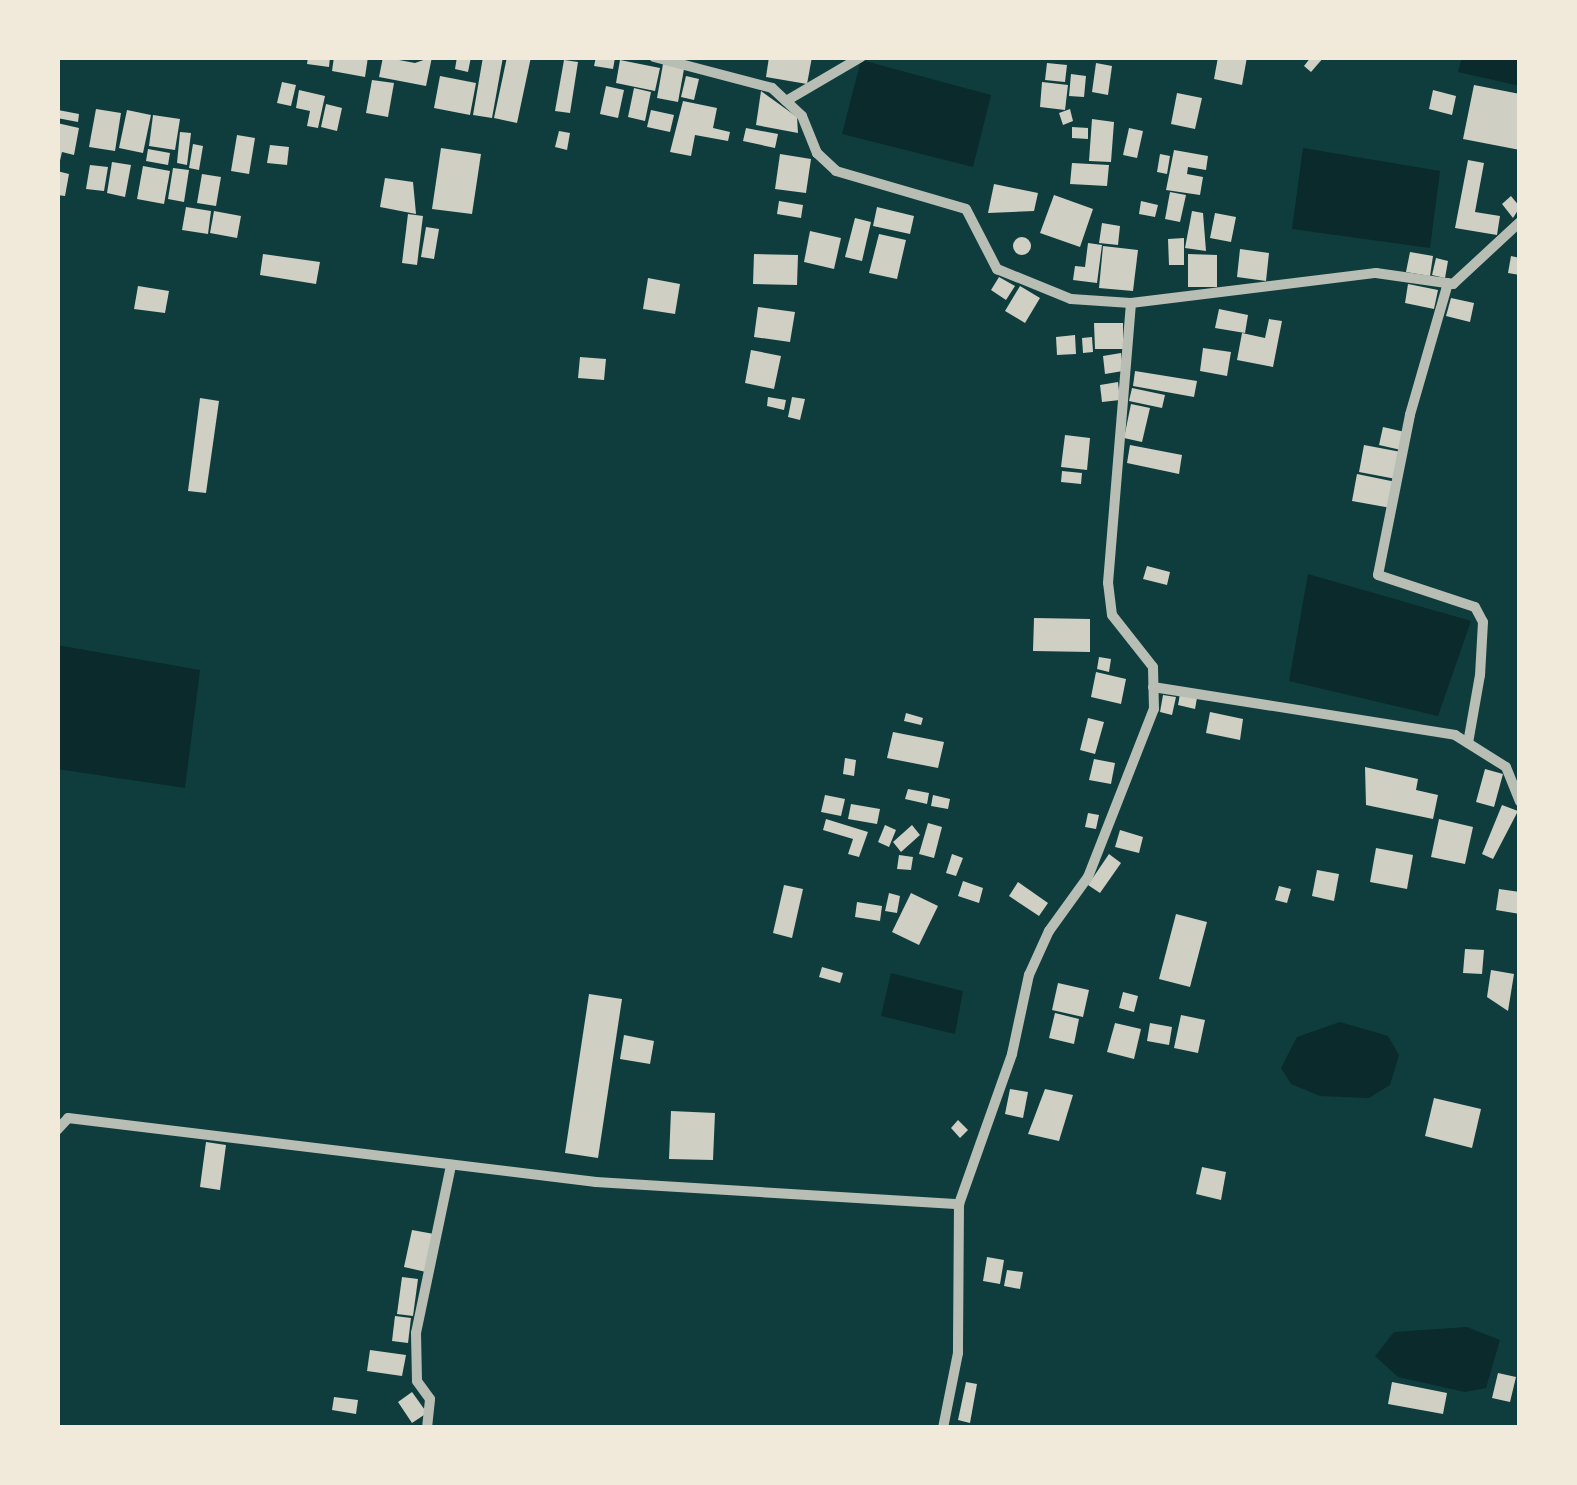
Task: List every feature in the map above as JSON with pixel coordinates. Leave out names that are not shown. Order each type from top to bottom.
[{"type":"street","points":[[654,57],[734,75],[786,101],[836,171],[966,209],[997,269],[1071,298],[1131,303],[1376,273],[1448,283]]},
{"type":"street","points":[[734,75],[739,57]]},
{"type":"street","points":[[786,101],[861,57]]},
{"type":"street","points":[[1468,743],[1483,622],[1475,607],[1378,575],[1448,283],[1520,221]]},
{"type":"street","points":[[943,1428],[958,1353],[958,1204],[1012,1054],[1029,975],[1049,931],[1088,878],[1124,775],[1148,739],[1153,668],[1112,615],[1108,583],[1131,303]]},
{"type":"street","points":[[1154,687],[1468,743],[1506,766],[1520,801]]},
{"type":"street","points":[[57,1130],[68,1118],[451,1165],[958,1204]]},
{"type":"street","points":[[427,1428],[430,1399],[417,1382],[416,1334],[451,1165]]},
{"type":"water","points":[[1462,57],[1520,57],[1520,86],[1458,72]]},
{"type":"water","points":[[861,60],[991,95],[973,167],[842,134]]},
{"type":"water","points":[[1303,148],[1440,171],[1430,248],[1292,229]]},
{"type":"water","points":[[1308,574],[1471,621],[1438,716],[1289,681]]},
{"type":"water","points":[[57,645],[200,670],[185,788],[57,769]]},
{"type":"water","points":[[891,973],[963,991],[955,1034],[881,1016]]},
{"type":"water","points":[[1340,1022],[1388,1036],[1399,1055],[1390,1085],[1369,1098],[1320,1096],[1291,1084],[1281,1068],[1297,1037]]},
{"type":"water","points":[[1467,1327],[1500,1340],[1486,1388],[1465,1392],[1398,1377],[1375,1356],[1394,1332]]},
{"type":"building","points":[[308,57],[330,57],[329,67],[307,64]]},
{"type":"building","points":[[334,57],[368,57],[365,77],[332,71]]},
{"type":"building","points":[[383,57],[415,63],[432,57],[426,86],[379,77]]},
{"type":"building","points":[[457,57],[471,57],[468,72],[455,69]]},
{"type":"building","points":[[483,57],[503,57],[492,118],[473,115]]},
{"type":"building","points":[[507,57],[531,57],[517,123],[494,118]]},
{"type":"building","points":[[596,57],[615,58],[613,69],[594,66]]},
{"type":"building","points":[[769,57],[812,57],[807,84],[766,77]]},
{"type":"building","points":[[1218,57],[1247,57],[1242,85],[1214,79]]},
{"type":"building","points":[[1311,57],[1324,57],[1311,72],[1304,66]]},
{"type":"building","points":[[564,60],[578,62],[570,113],[555,111]]},
{"type":"building","points":[[620,60],[660,68],[655,91],[616,83]]},
{"type":"building","points":[[1047,63],[1067,65],[1065,82],[1045,80]]},
{"type":"building","points":[[1096,63],[1112,66],[1108,95],[1092,92]]},
{"type":"building","points":[[663,64],[684,69],[678,102],[657,98]]},
{"type":"building","points":[[1071,74],[1086,76],[1084,97],[1069,96]]},
{"type":"building","points":[[440,76],[476,83],[470,115],[434,108]]},
{"type":"building","points":[[686,76],[699,79],[694,100],[681,97]]},
{"type":"building","points":[[372,80],[394,83],[388,117],[366,113]]},
{"type":"building","points":[[282,82],[296,85],[291,106],[277,103]]},
{"type":"building","points":[[1042,82],[1068,85],[1065,110],[1040,107]]},
{"type":"building","points":[[1474,85],[1520,94],[1520,150],[1463,139]]},
{"type":"building","points":[[606,86],[624,90],[618,118],[600,114]]},
{"type":"building","points":[[634,88],[651,92],[645,121],[628,117]]},
{"type":"building","points":[[299,90],[325,96],[318,128],[307,126],[310,111],[296,108]]},
{"type":"building","points":[[1433,90],[1456,96],[1452,115],[1429,109]]},
{"type":"building","points":[[761,91],[797,117],[798,133],[756,125]]},
{"type":"building","points":[[1177,93],[1202,98],[1195,129],[1171,124]]},
{"type":"building","points":[[683,101],[717,108],[713,128],[730,132],[728,141],[695,135],[691,156],[670,152]]},
{"type":"building","points":[[326,104],[342,108],[337,131],[321,127]]},
{"type":"building","points":[[96,109],[121,113],[115,151],[89,147]]},
{"type":"building","points":[[1070,109],[1073,121],[1063,125],[1059,113]]},
{"type":"building","points":[[58,110],[79,114],[78,122],[57,118]]},
{"type":"building","points":[[127,110],[151,115],[143,153],[119,148]]},
{"type":"building","points":[[651,110],[674,115],[670,132],[647,127]]},
{"type":"building","points":[[153,115],[180,119],[175,150],[149,146]]},
{"type":"building","points":[[1092,119],[1114,122],[1111,162],[1089,161]]},
{"type":"building","points":[[57,123],[79,128],[74,155],[62,152],[59,165]]},
{"type":"building","points":[[1072,127],[1088,128],[1088,139],[1072,138]]},
{"type":"building","points":[[746,128],[778,134],[775,148],[743,141]]},
{"type":"building","points":[[1129,128],[1143,131],[1137,158],[1123,155]]},
{"type":"building","points":[[559,131],[570,133],[567,150],[555,147]]},
{"type":"building","points":[[180,132],[191,133],[187,165],[177,163]]},
{"type":"building","points":[[237,135],[255,138],[249,174],[231,171]]},
{"type":"building","points":[[193,144],[203,146],[199,170],[189,168]]},
{"type":"building","points":[[270,145],[289,147],[287,165],[267,163]]},
{"type":"building","points":[[441,148],[481,154],[472,214],[432,209]]},
{"type":"building","points":[[148,149],[170,153],[168,165],[146,161]]},
{"type":"building","points":[[1174,150],[1208,156],[1206,170],[1188,167],[1187,174],[1203,177],[1200,195],[1166,190]]},
{"type":"building","points":[[780,154],[811,159],[806,193],[775,189]]},
{"type":"building","points":[[1160,154],[1170,156],[1167,174],[1157,172]]},
{"type":"building","points":[[1468,160],[1484,163],[1475,212],[1500,216],[1497,235],[1455,228]]},
{"type":"building","points":[[112,162],[131,165],[125,197],[107,193]]},
{"type":"building","points":[[1072,163],[1109,165],[1107,186],[1070,184]]},
{"type":"building","points":[[90,165],[108,167],[104,191],[86,189]]},
{"type":"building","points":[[143,166],[170,171],[164,204],[137,199]]},
{"type":"building","points":[[173,168],[189,170],[184,202],[168,199]]},
{"type":"building","points":[[57,171],[69,174],[65,196],[57,195]]},
{"type":"building","points":[[202,174],[221,177],[216,206],[197,203]]},
{"type":"building","points":[[385,178],[413,182],[416,214],[380,207]]},
{"type":"building","points":[[994,184],[1038,193],[1034,211],[988,213]]},
{"type":"building","points":[[1170,192],[1186,195],[1180,222],[1165,219]]},
{"type":"building","points":[[1054,195],[1093,209],[1080,247],[1040,233]]},
{"type":"building","points":[[1511,196],[1520,207],[1513,218],[1502,204]]},
{"type":"building","points":[[779,201],[803,205],[801,218],[777,214]]},
{"type":"building","points":[[1141,201],[1158,205],[1155,217],[1139,214]]},
{"type":"building","points":[[186,207],[211,211],[208,234],[182,230]]},
{"type":"building","points":[[877,207],[914,216],[910,234],[873,226]]},
{"type":"building","points":[[214,211],[241,216],[237,238],[210,233]]},
{"type":"building","points":[[1192,211],[1203,213],[1206,251],[1185,248]]},
{"type":"building","points":[[1215,213],[1236,217],[1231,242],[1210,238]]},
{"type":"building","points":[[408,214],[423,216],[417,265],[402,263]]},
{"type":"building","points":[[855,218],[871,222],[862,261],[845,257]]},
{"type":"building","points":[[1102,223],[1120,226],[1118,245],[1099,243]]},
{"type":"building","points":[[426,227],[439,229],[434,259],[421,257]]},
{"type":"building","points":[[810,231],[841,238],[834,269],[804,262]]},
{"type":"building","points":[[879,234],[906,240],[897,279],[869,273]]},
{"type":"building","points":[[1022,237],[1031,246],[1022,255],[1013,246]]},
{"type":"building","points":[[1184,238],[1184,265],[1169,265],[1168,239]]},
{"type":"building","points":[[1088,243],[1102,245],[1097,283],[1073,280],[1075,266],[1085,267]]},
{"type":"building","points":[[1103,246],[1138,250],[1133,291],[1099,288]]},
{"type":"building","points":[[1240,249],[1269,253],[1266,281],[1237,277]]},
{"type":"building","points":[[1410,252],[1433,256],[1430,276],[1406,272]]},
{"type":"building","points":[[263,254],[320,262],[316,284],[260,275]]},
{"type":"building","points":[[754,254],[798,255],[797,285],[753,284]]},
{"type":"building","points":[[1188,254],[1217,255],[1217,287],[1188,287]]},
{"type":"building","points":[[1511,256],[1520,258],[1520,275],[1508,273]]},
{"type":"building","points":[[1436,258],[1448,261],[1445,278],[1432,275]]},
{"type":"building","points":[[999,277],[1015,286],[1006,300],[991,290]]},
{"type":"building","points":[[648,278],[680,284],[675,314],[643,309]]},
{"type":"building","points":[[1408,284],[1438,290],[1434,309],[1405,303]]},
{"type":"building","points":[[138,286],[169,291],[165,313],[134,309]]},
{"type":"building","points":[[1020,286],[1040,298],[1025,323],[1005,311]]},
{"type":"building","points":[[1451,298],[1474,303],[1470,322],[1446,316]]},
{"type":"building","points":[[758,307],[795,312],[790,342],[754,337]]},
{"type":"building","points":[[1219,309],[1248,315],[1245,333],[1215,328]]},
{"type":"building","points":[[1269,319],[1282,321],[1273,367],[1237,360],[1242,333],[1265,338]]},
{"type":"building","points":[[1094,323],[1123,323],[1123,349],[1095,349]]},
{"type":"building","points":[[1075,335],[1076,354],[1057,355],[1056,337]]},
{"type":"building","points":[[1092,337],[1093,352],[1083,353],[1082,338]]},
{"type":"building","points":[[1203,348],[1231,352],[1227,376],[1200,371]]},
{"type":"building","points":[[751,350],[781,356],[774,389],[745,383]]},
{"type":"building","points":[[1121,353],[1123,371],[1105,374],[1103,356]]},
{"type":"building","points":[[580,357],[606,359],[604,380],[578,378]]},
{"type":"building","points":[[1135,371],[1197,381],[1194,397],[1133,386]]},
{"type":"building","points":[[1118,382],[1120,400],[1102,402],[1100,385]]},
{"type":"building","points":[[1132,388],[1165,395],[1162,408],[1129,401]]},
{"type":"building","points":[[768,397],[786,400],[784,410],[767,406]]},
{"type":"building","points":[[792,397],[805,399],[800,420],[788,417]]},
{"type":"building","points":[[200,398],[219,401],[206,493],[188,491]]},
{"type":"building","points":[[1131,404],[1150,408],[1142,442],[1124,438]]},
{"type":"building","points":[[1383,427],[1405,432],[1401,450],[1379,445]]},
{"type":"building","points":[[1065,435],[1090,438],[1087,470],[1061,467]]},
{"type":"building","points":[[1130,445],[1182,455],[1179,474],[1127,463]]},
{"type":"building","points":[[1364,445],[1401,452],[1396,479],[1359,472]]},
{"type":"building","points":[[1062,471],[1082,473],[1081,484],[1061,482]]},
{"type":"building","points":[[1357,474],[1396,482],[1391,508],[1352,501]]},
{"type":"building","points":[[1147,566],[1170,572],[1167,585],[1143,579]]},
{"type":"building","points":[[1034,618],[1090,619],[1090,652],[1033,651]]},
{"type":"building","points":[[1099,657],[1111,659],[1109,672],[1097,669]]},
{"type":"building","points":[[1096,672],[1126,679],[1121,704],[1091,697]]},
{"type":"building","points":[[1180,694],[1197,698],[1195,709],[1178,705]]},
{"type":"building","points":[[1163,695],[1176,697],[1172,715],[1160,712]]},
{"type":"building","points":[[1210,712],[1243,719],[1240,740],[1206,733]]},
{"type":"building","points":[[906,713],[923,718],[921,725],[904,721]]},
{"type":"building","points":[[1088,718],[1104,722],[1095,754],[1080,750]]},
{"type":"building","points":[[893,732],[944,742],[938,768],[887,758]]},
{"type":"building","points":[[845,758],[856,760],[854,776],[843,774]]},
{"type":"building","points":[[1094,759],[1115,763],[1111,784],[1089,780]]},
{"type":"building","points":[[1365,767],[1418,779],[1416,790],[1438,795],[1433,819],[1366,805]]},
{"type":"building","points":[[1485,769],[1503,774],[1494,807],[1476,802]]},
{"type":"building","points":[[908,789],[929,793],[927,804],[905,799]]},
{"type":"building","points":[[825,795],[845,799],[841,816],[821,812]]},
{"type":"building","points":[[933,795],[950,799],[948,809],[931,806]]},
{"type":"building","points":[[851,804],[880,809],[877,824],[848,819]]},
{"type":"building","points":[[1502,805],[1518,811],[1493,859],[1482,854]]},
{"type":"building","points":[[1088,813],[1099,815],[1096,829],[1085,827]]},
{"type":"building","points":[[826,819],[868,832],[859,857],[848,854],[853,839],[823,830]]},
{"type":"building","points":[[1439,819],[1473,827],[1465,864],[1431,857]]},
{"type":"building","points":[[928,823],[942,827],[934,858],[919,854]]},
{"type":"building","points":[[885,825],[896,830],[889,847],[878,842]]},
{"type":"building","points":[[912,825],[920,835],[901,852],[893,842]]},
{"type":"building","points":[[1120,830],[1143,837],[1139,853],[1115,847]]},
{"type":"building","points":[[1376,848],[1413,855],[1407,889],[1370,882]]},
{"type":"building","points":[[952,854],[963,858],[956,876],[946,873]]},
{"type":"building","points":[[1109,854],[1121,863],[1100,893],[1088,885]]},
{"type":"building","points":[[899,855],[913,857],[911,870],[897,869]]},
{"type":"building","points":[[1317,870],[1339,874],[1334,901],[1312,896]]},
{"type":"building","points":[[963,881],[983,888],[979,903],[958,896]]},
{"type":"building","points":[[1018,882],[1048,903],[1039,916],[1009,896]]},
{"type":"building","points":[[784,885],[803,889],[792,938],[773,933]]},
{"type":"building","points":[[1279,886],[1291,889],[1287,903],[1275,900]]},
{"type":"building","points":[[1499,889],[1520,892],[1520,914],[1496,910]]},
{"type":"building","points":[[889,893],[900,896],[897,913],[885,911]]},
{"type":"building","points":[[911,893],[938,906],[919,945],[892,932]]},
{"type":"building","points":[[857,902],[882,906],[880,921],[855,917]]},
{"type":"building","points":[[1176,914],[1207,922],[1190,987],[1159,979]]},
{"type":"building","points":[[1465,949],[1484,950],[1482,974],[1463,973]]},
{"type":"building","points":[[822,967],[843,973],[840,983],[819,977]]},
{"type":"building","points":[[1491,970],[1514,974],[1508,1011],[1487,997]]},
{"type":"building","points":[[1058,983],[1089,990],[1083,1017],[1052,1010]]},
{"type":"building","points":[[1123,992],[1138,996],[1134,1012],[1119,1008]]},
{"type":"building","points":[[589,994],[622,999],[598,1158],[565,1153]]},
{"type":"building","points":[[1055,1013],[1079,1019],[1074,1044],[1049,1038]]},
{"type":"building","points":[[1181,1015],[1205,1020],[1198,1053],[1174,1048]]},
{"type":"building","points":[[1115,1023],[1141,1029],[1134,1059],[1107,1052]]},
{"type":"building","points":[[1150,1023],[1172,1027],[1169,1045],[1147,1041]]},
{"type":"building","points":[[624,1035],[654,1041],[650,1064],[620,1059]]},
{"type":"building","points":[[1010,1089],[1028,1092],[1023,1118],[1005,1114]]},
{"type":"building","points":[[1045,1089],[1073,1095],[1059,1141],[1028,1134]]},
{"type":"building","points":[[1434,1098],[1481,1109],[1472,1148],[1425,1136]]},
{"type":"building","points":[[671,1111],[715,1113],[713,1160],[669,1159]]},
{"type":"building","points":[[958,1120],[968,1130],[960,1138],[951,1128]]},
{"type":"building","points":[[206,1142],[226,1145],[220,1190],[200,1187]]},
{"type":"building","points":[[1202,1167],[1226,1172],[1221,1200],[1196,1194]]},
{"type":"building","points":[[412,1230],[434,1234],[426,1272],[404,1267]]},
{"type":"building","points":[[987,1257],[1004,1260],[1000,1284],[983,1281]]},
{"type":"building","points":[[1007,1270],[1023,1272],[1020,1289],[1004,1286]]},
{"type":"building","points":[[402,1277],[418,1279],[413,1316],[397,1314]]},
{"type":"building","points":[[395,1316],[411,1318],[408,1343],[392,1341]]},
{"type":"building","points":[[370,1350],[406,1355],[402,1376],[367,1371]]},
{"type":"building","points":[[1498,1373],[1516,1377],[1510,1402],[1492,1398]]},
{"type":"building","points":[[966,1382],[977,1384],[970,1423],[958,1420]]},
{"type":"building","points":[[1392,1382],[1447,1393],[1443,1414],[1388,1404]]},
{"type":"building","points":[[412,1392],[427,1413],[412,1423],[398,1402]]},
{"type":"building","points":[[334,1397],[358,1400],[356,1414],[332,1410]]}]
